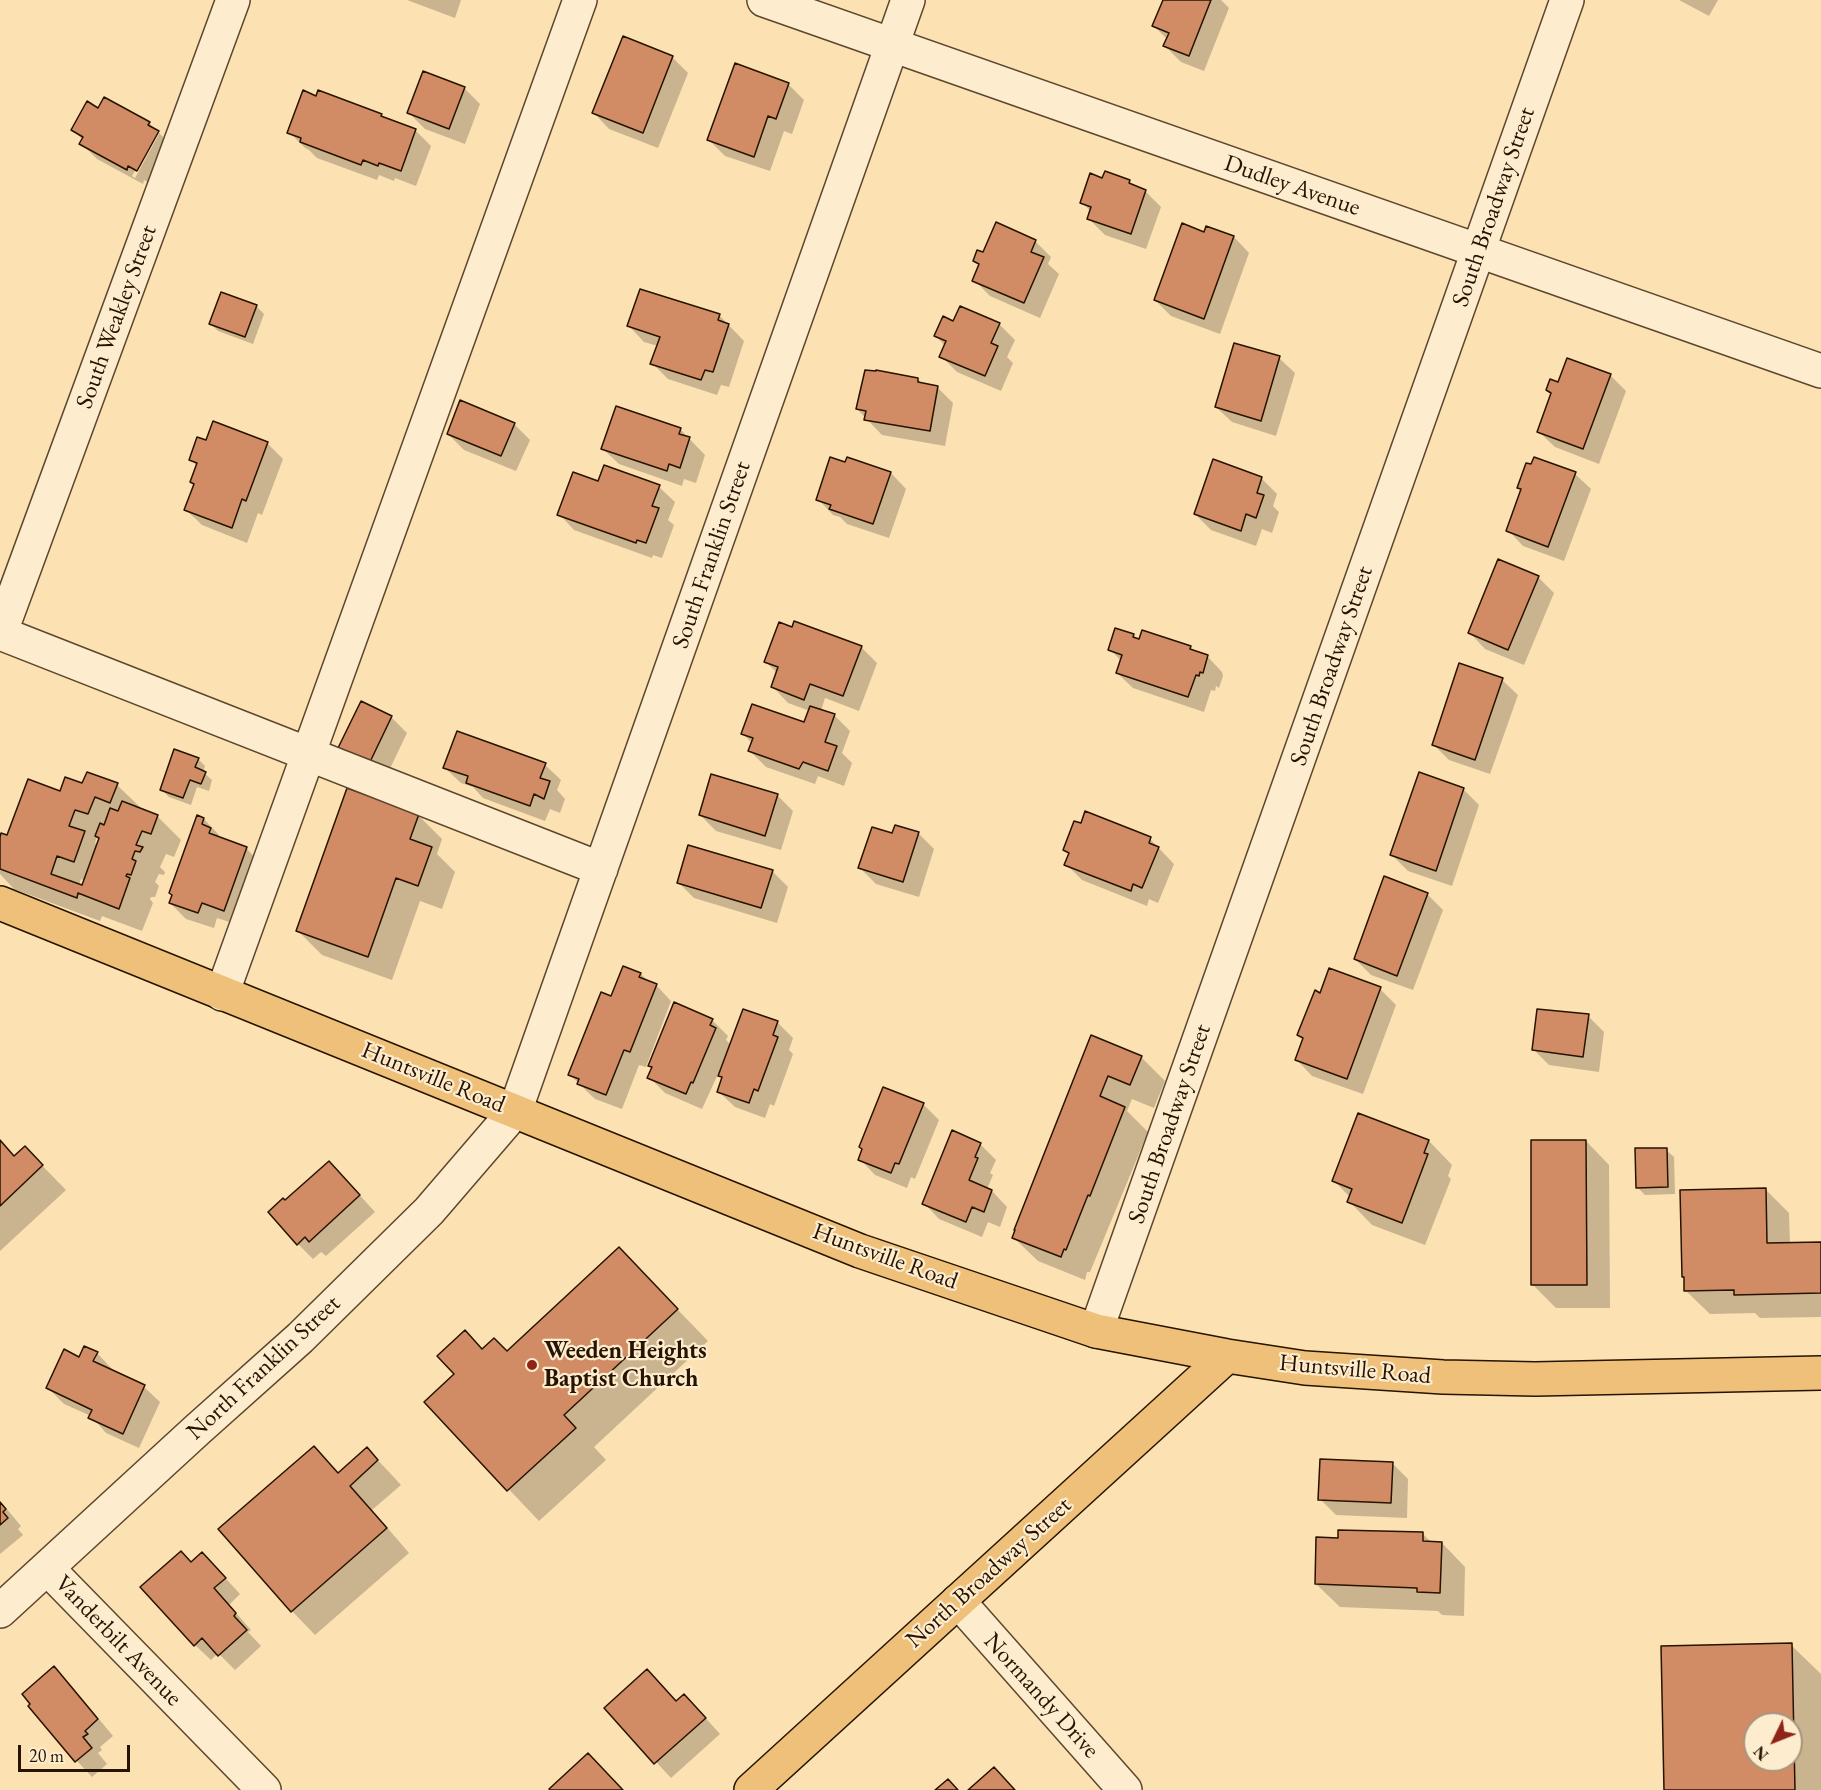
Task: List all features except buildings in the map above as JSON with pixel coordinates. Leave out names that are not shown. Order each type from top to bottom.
[{"type":"main road","name":"Huntsville Road","points":[[0,903],[860,1251],[1096,1331],[1305,1368],[1443,1377],[1535,1379],[1821,1373]]},
{"type":"main road","name":"North Broadway Street","points":[[751,1790],[1227,1356]]},
{"type":"street","name":"South Weakley Street","points":[[0,633],[233,0]]},
{"type":"street","points":[[222,994],[580,0]]},
{"type":"street","name":"Dudley Avenue","points":[[764,0],[1821,372]]},
{"type":"street","name":"South Franklin Street","points":[[515,1111],[908,0]]},
{"type":"street","name":"South Broadway Street","points":[[1096,1331],[1567,0]]},
{"type":"street","points":[[0,633],[601,869]]},
{"type":"street","name":"North Franklin Street","points":[[0,1611],[300,1338],[429,1211],[515,1111]]},
{"type":"street","name":"Vanderbilt Avenue","points":[[47,1568],[264,1790]]},
{"type":"street","name":"Normandy Drive","points":[[958,1601],[1125,1790]]},
{"type":"place","name":"Weeden Heights Baptist Church","points":[[532,1365]]}]
